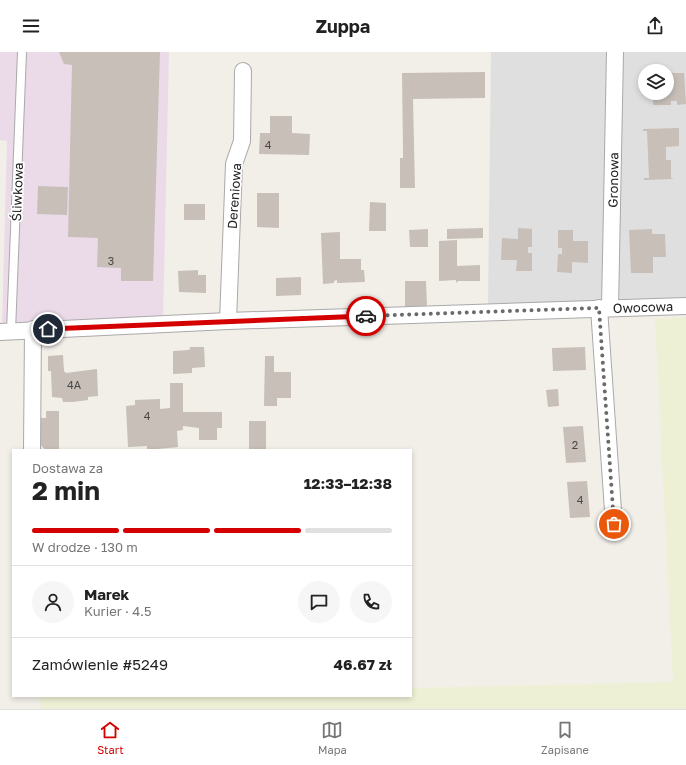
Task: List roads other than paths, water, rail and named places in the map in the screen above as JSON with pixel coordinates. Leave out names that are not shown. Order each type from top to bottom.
[{"type":"street","name":"Gronowa","points":[[614,524],[604,308],[616,52]]},
{"type":"street","name":"Dereniowa","points":[[228,321],[234,164],[242,141],[243,71]]},
{"type":"street","name":"Owocowa","points":[[6,331],[228,321],[686,306]]},
{"type":"street","points":[[32,449],[33,329]]},
{"type":"lane","name":"Śliwkowa","points":[[6,331],[22,52]]}]
